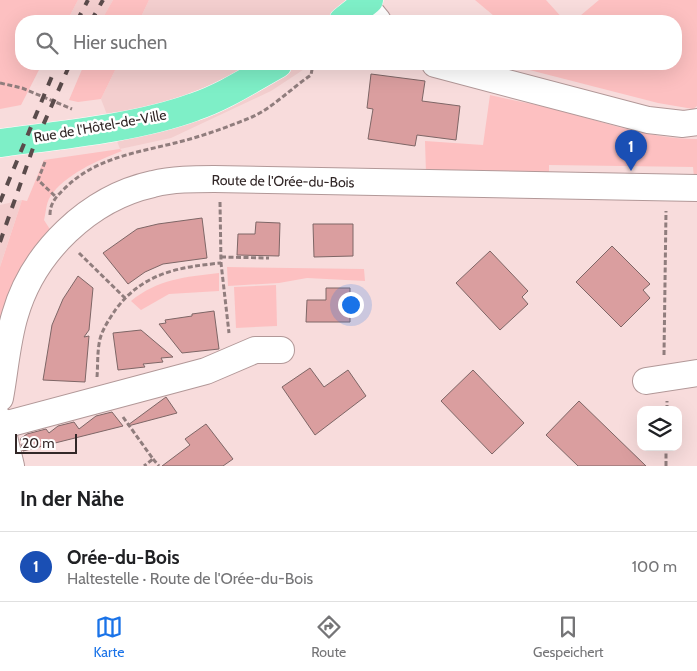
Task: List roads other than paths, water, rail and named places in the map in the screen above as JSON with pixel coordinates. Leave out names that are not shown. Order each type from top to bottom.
[{"type":"main road","points":[[355,15],[370,8]]},
{"type":"main road","name":"Rue de l'Hôtel-de-Ville","points":[[0,143],[158,118],[194,107],[220,96],[267,70]]},
{"type":"street","points":[[458,70],[648,120],[683,124],[697,122]]},
{"type":"street","name":"Route de l'Orée-du-Bois","points":[[0,398],[15,315],[30,282],[61,236],[106,202],[153,184],[180,180],[697,188]]},
{"type":"street","points":[[0,426],[206,371],[255,350],[281,350]]},
{"type":"street","points":[[646,381],[697,373]]},
{"type":"street","points":[[0,420],[11,466]]},
{"type":"railway","points":[[80,15],[88,0]]},
{"type":"railway","points":[[94,15],[103,0]]},
{"type":"railway","points":[[0,202],[55,70]]},
{"type":"railway","points":[[0,242],[33,148],[67,70]]},
{"type":"place","name":"Orée-du-Bois","points":[[631,171]]}]
